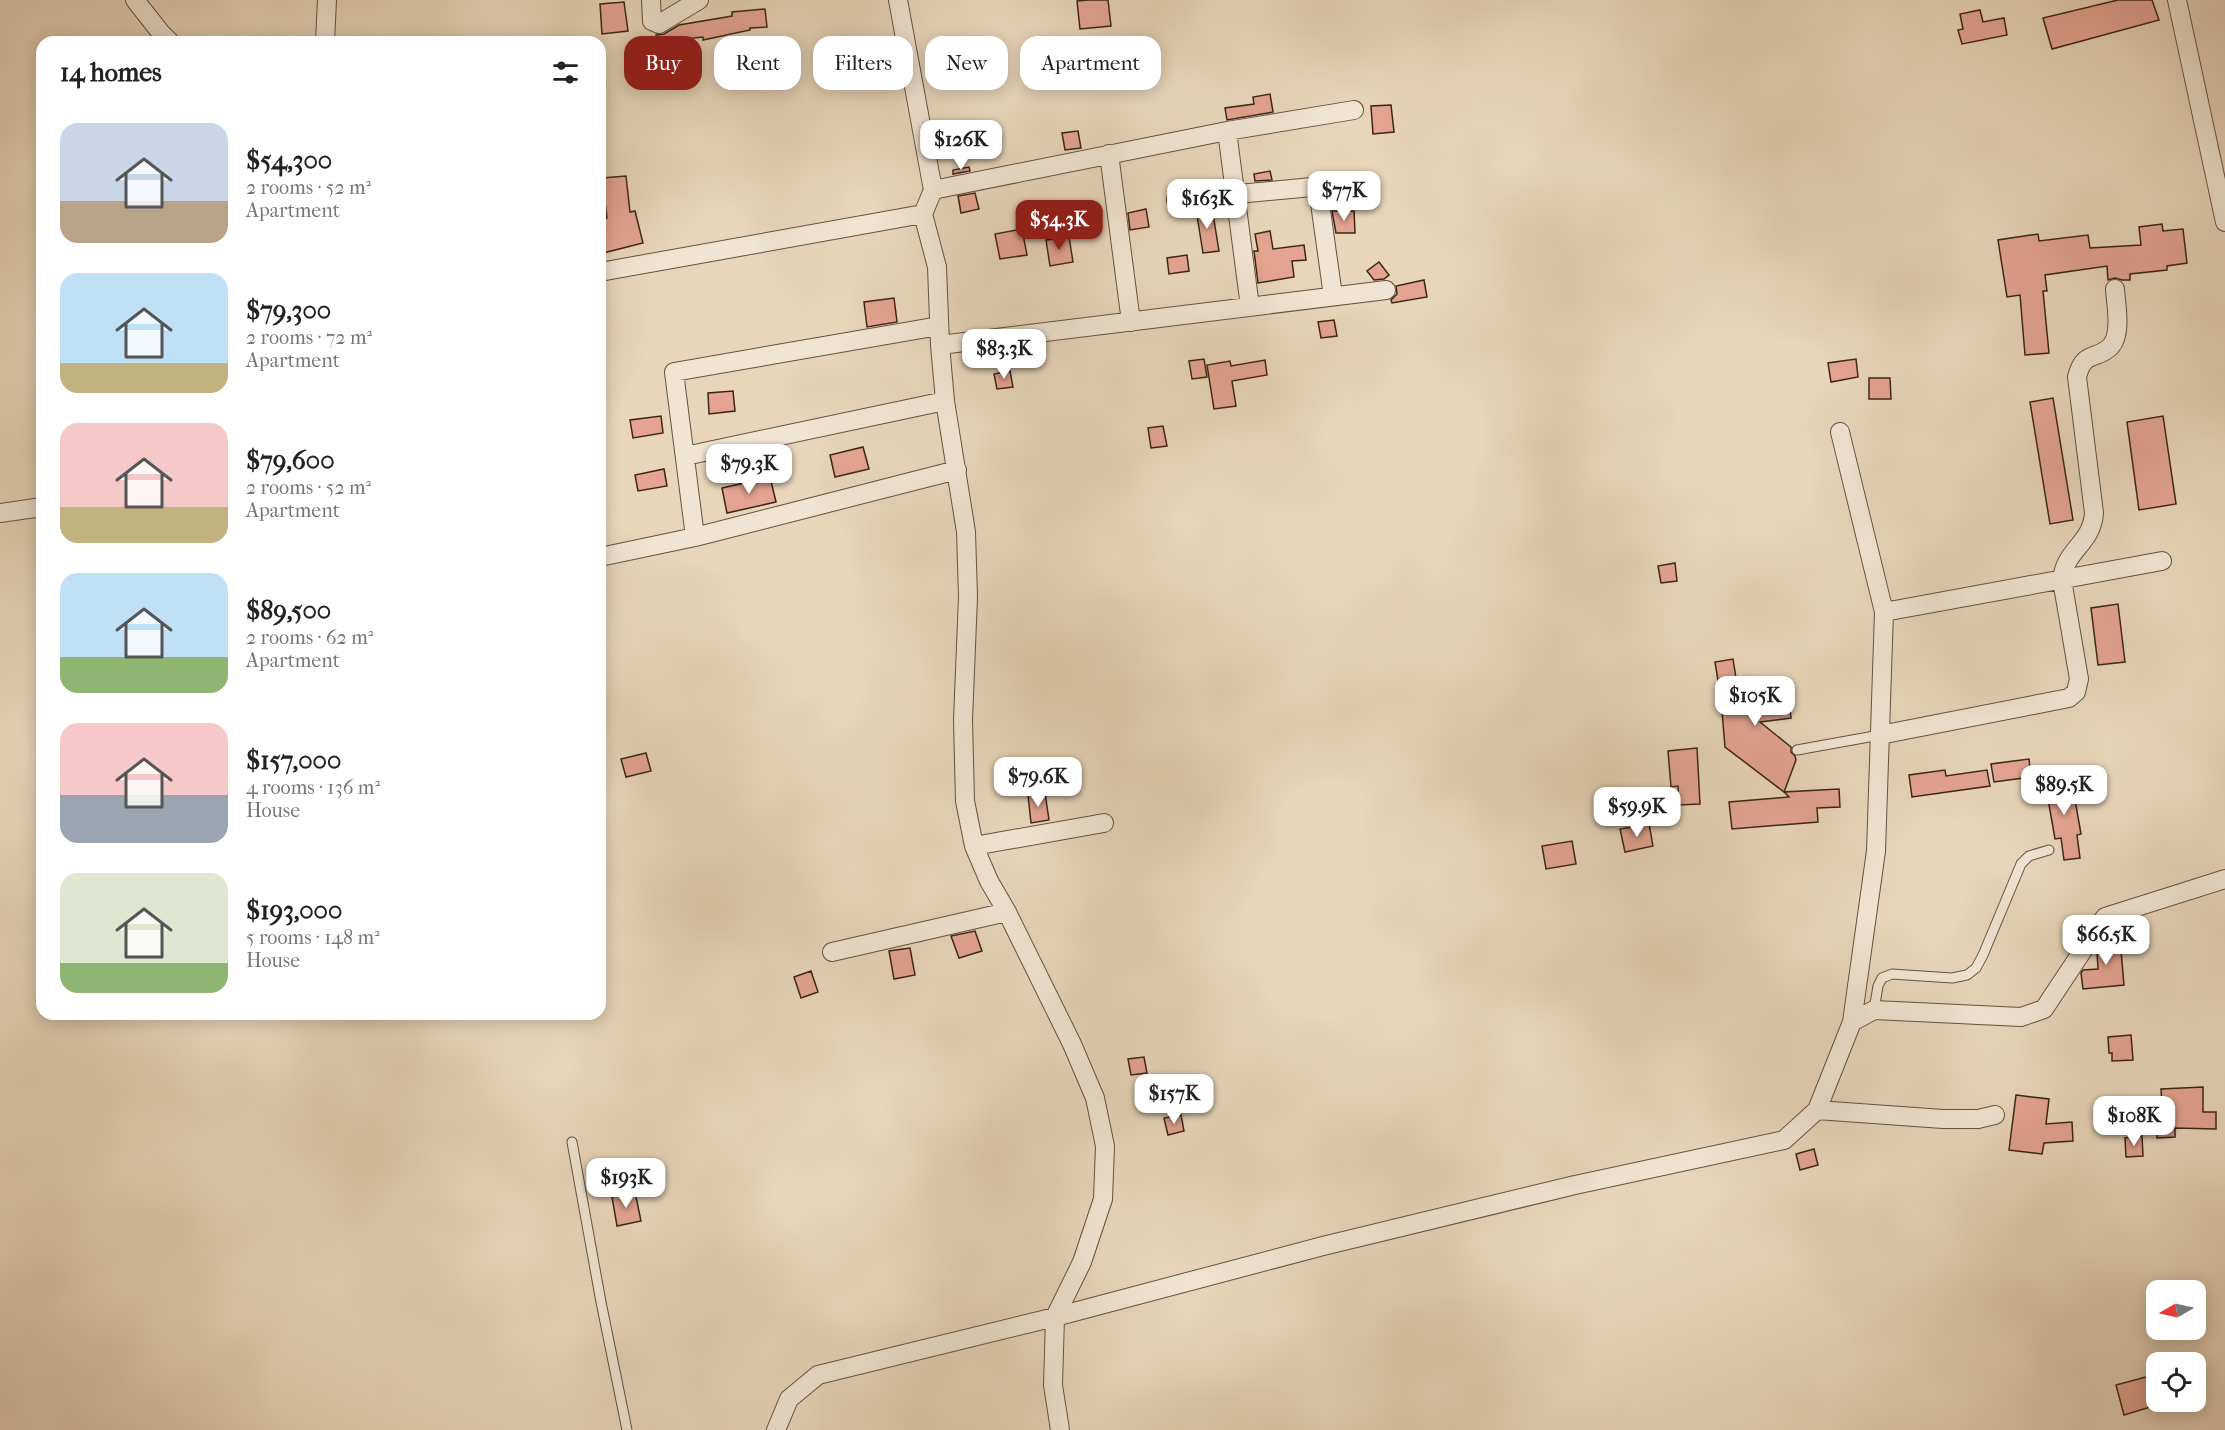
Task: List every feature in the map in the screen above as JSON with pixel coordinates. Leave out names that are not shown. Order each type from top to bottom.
[{"type":"street","points":[[135,0],[164,36]]},
{"type":"street","points":[[325,36],[327,0]]},
{"type":"street","points":[[651,0],[652,21],[659,24],[699,0]]},
{"type":"street","points":[[898,0],[933,190],[923,214],[937,267],[945,401],[966,532],[968,597],[963,720],[965,801],[974,846],[989,881],[1007,912],[1072,1044],[1095,1098],[1105,1146],[1103,1199],[1082,1262],[1055,1317],[1053,1385],[1060,1430]]},
{"type":"street","points":[[2178,0],[2225,222]]},
{"type":"street","points":[[933,190],[1227,131],[1354,110]]},
{"type":"street","points":[[1227,131],[1250,307]]},
{"type":"street","points":[[1109,154],[1131,322]]},
{"type":"street","points":[[1176,200],[1312,187],[1317,190],[1333,296]]},
{"type":"street","points":[[606,271],[923,214]]},
{"type":"street","points":[[1880,735],[2069,698],[2076,692],[2079,679],[2062,580],[2063,566],[2090,533],[2094,513],[2077,377],[2085,359],[2110,348],[2114,340],[2117,331],[2115,289]]},
{"type":"street","points":[[940,345],[1386,290]]},
{"type":"street","points":[[695,537],[674,372],[939,326]]},
{"type":"street","points":[[684,456],[945,401]]},
{"type":"street","points":[[776,1430],[789,1399],[818,1375],[1575,1185],[1784,1140],[1817,1110],[1852,1022],[1876,851],[1880,735],[1884,612],[1840,432]]},
{"type":"street","points":[[606,556],[695,537],[957,470]]},
{"type":"street","points":[[0,513],[36,508]]},
{"type":"street","points":[[1884,612],[2162,561]]},
{"type":"street","points":[[974,846],[1104,823]]},
{"type":"street","points":[[1852,1022],[1875,1010],[2021,1017],[2044,1009],[2105,917],[2225,879]]},
{"type":"street","points":[[832,951],[1007,912]]},
{"type":"street","points":[[1817,1110],[1943,1119],[1977,1119],[1995,1115]]},
{"type":"lane","points":[[1797,750],[1880,735]]},
{"type":"lane","points":[[1875,1010],[1878,986],[1882,978],[1892,974],[1952,978],[1967,975],[1976,968],[2021,864],[2029,856],[2049,850]]},
{"type":"lane","points":[[572,1142],[627,1430]]},
{"type":"building","points":[[1108,0],[1111,26],[1080,29],[1077,1]]},
{"type":"building","points":[[2118,0],[2152,0],[2159,20],[2052,49],[2043,18]]},
{"type":"building","points":[[624,2],[628,31],[602,34],[600,4]]},
{"type":"building","points":[[765,9],[767,27],[750,28],[750,30],[703,40],[702,36],[656,36],[679,25],[732,16],[732,12]]},
{"type":"building","points":[[1980,10],[1983,22],[2004,18],[2007,35],[1962,44],[1958,30],[1963,29],[1960,14]]},
{"type":"building","points":[[1270,94],[1273,112],[1227,120],[1225,108],[1254,104],[1253,97]]},
{"type":"building","points":[[1391,105],[1394,132],[1373,134],[1371,106]]},
{"type":"building","points":[[1078,131],[1081,148],[1065,150],[1062,133]]},
{"type":"building","points":[[969,167],[970,171],[953,174],[953,170]]},
{"type":"building","points":[[1270,171],[1272,180],[1255,181],[1254,174]]},
{"type":"building","points":[[626,176],[630,212],[635,211],[643,243],[606,252],[606,178]]},
{"type":"building","points":[[975,193],[979,209],[961,213],[958,196]]},
{"type":"building","points":[[1212,208],[1219,251],[1203,253],[1196,209]]},
{"type":"building","points":[[1146,209],[1149,227],[1130,230],[1128,213]]},
{"type":"building","points":[[1332,211],[1354,211],[1355,233],[1336,233]]},
{"type":"building","points":[[2162,224],[2163,231],[2183,229],[2187,263],[2167,266],[2167,270],[2130,274],[2130,280],[2115,278],[2108,280],[2107,266],[2045,275],[2047,291],[2043,291],[2049,353],[2025,355],[2020,295],[2007,297],[1998,240],[2038,234],[2039,241],[2088,235],[2090,248],[2141,245],[2139,227]]},
{"type":"building","points":[[1022,229],[1027,255],[1000,259],[995,234]]},
{"type":"building","points":[[1270,231],[1273,249],[1304,245],[1306,260],[1292,261],[1294,277],[1258,283],[1254,251],[1258,251],[1255,234]]},
{"type":"building","points":[[1069,237],[1073,262],[1050,266],[1046,240]]},
{"type":"building","points":[[1187,255],[1189,271],[1169,274],[1167,258]]},
{"type":"building","points":[[1379,262],[1389,275],[1384,279],[1374,280],[1367,271]]},
{"type":"building","points":[[1424,280],[1427,297],[1392,303],[1391,300],[1397,294],[1396,286]]},
{"type":"building","points":[[894,298],[897,322],[867,327],[864,302]]},
{"type":"building","points":[[1334,320],[1337,336],[1321,338],[1318,322]]},
{"type":"building","points":[[1204,359],[1207,377],[1192,379],[1189,361]]},
{"type":"building","points":[[1856,359],[1858,377],[1831,382],[1828,363]]},
{"type":"building","points":[[1265,360],[1267,375],[1232,381],[1236,406],[1214,409],[1207,365],[1230,361],[1231,366]]},
{"type":"building","points":[[1010,371],[1013,387],[997,389],[994,374]]},
{"type":"building","points":[[1869,378],[1890,378],[1891,399],[1869,399]]},
{"type":"building","points":[[733,391],[735,411],[709,414],[708,393]]},
{"type":"building","points":[[2053,398],[2073,520],[2050,524],[2030,402]]},
{"type":"building","points":[[661,416],[663,433],[633,438],[630,420]]},
{"type":"building","points":[[2163,416],[2176,504],[2139,510],[2127,422]]},
{"type":"building","points":[[1163,426],[1167,446],[1151,448],[1148,428]]},
{"type":"building","points":[[863,447],[869,469],[835,477],[830,455]]},
{"type":"building","points":[[664,469],[667,486],[638,491],[635,475]]},
{"type":"building","points":[[770,477],[776,502],[727,513],[722,488]]},
{"type":"building","points":[[1675,563],[1677,581],[1661,583],[1658,566]]},
{"type":"building","points":[[2118,604],[2125,662],[2098,665],[2091,608]]},
{"type":"building","points":[[1733,659],[1739,697],[1788,691],[1791,718],[1760,722],[1791,747],[1791,752],[1795,756],[1796,760],[1784,792],[1725,747],[1715,662]]},
{"type":"building","points":[[1697,748],[1700,804],[1679,805],[1678,786],[1671,787],[1668,751]]},
{"type":"building","points":[[646,753],[651,771],[626,777],[621,759]]},
{"type":"building","points":[[2029,759],[2031,777],[1994,782],[1991,764]]},
{"type":"building","points":[[1945,770],[1946,776],[1987,770],[1990,786],[1912,797],[1909,775]]},
{"type":"building","points":[[2071,777],[2081,834],[2077,835],[2080,858],[2064,860],[2061,838],[2055,839],[2045,782]]},
{"type":"building","points":[[1839,789],[1840,807],[1817,808],[1818,822],[1732,829],[1729,802],[1789,797],[1784,792]]},
{"type":"building","points":[[1045,793],[1049,820],[1031,823],[1028,795]]},
{"type":"building","points":[[1649,824],[1653,846],[1625,852],[1620,829]]},
{"type":"building","points":[[1572,841],[1576,864],[1546,869],[1542,846]]},
{"type":"building","points":[[2110,929],[2114,929],[2115,950],[2121,950],[2124,985],[2083,989],[2081,973],[2083,970],[2098,969],[2097,951],[2100,951],[2100,945]]},
{"type":"building","points":[[975,931],[982,951],[959,958],[951,936]]},
{"type":"building","points":[[910,948],[915,975],[894,979],[889,951]]},
{"type":"building","points":[[811,971],[818,992],[801,998],[794,977]]},
{"type":"building","points":[[2131,1035],[2133,1060],[2112,1061],[2108,1037]]},
{"type":"building","points":[[1144,1057],[1147,1073],[1131,1075],[1128,1059]]},
{"type":"building","points":[[2203,1087],[2203,1112],[2216,1112],[2216,1129],[2175,1128],[2175,1137],[2157,1138],[2156,1119],[2163,1118],[2161,1089]]},
{"type":"building","points":[[2016,1095],[2049,1099],[2046,1124],[2072,1122],[2073,1141],[2044,1143],[2042,1154],[2009,1150]]},
{"type":"building","points":[[1181,1115],[1184,1131],[1168,1135],[1164,1118]]},
{"type":"building","points":[[2142,1136],[2143,1156],[2126,1157],[2125,1138]]},
{"type":"building","points":[[1814,1149],[1818,1165],[1800,1170],[1796,1154]]},
{"type":"building","points":[[635,1192],[641,1221],[617,1226],[612,1197]]},
{"type":"building","points":[[2146,1377],[2146,1408],[2124,1415],[2116,1385]]}]
